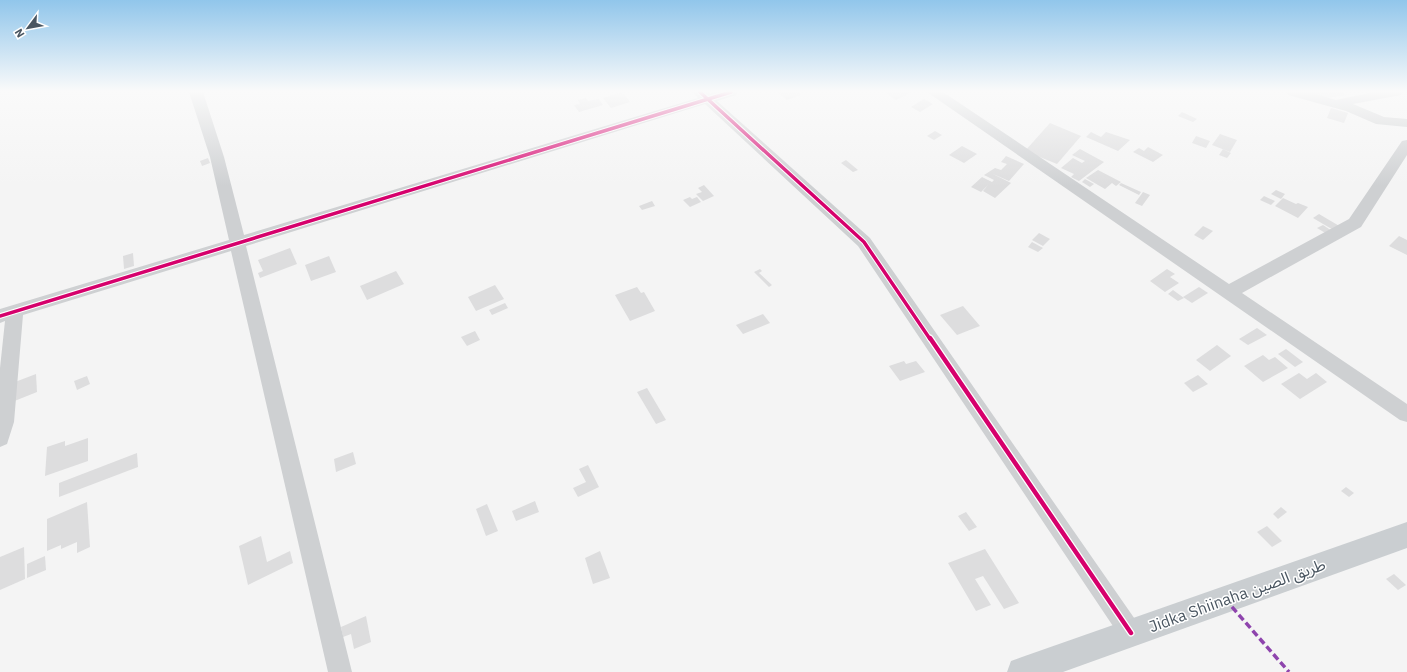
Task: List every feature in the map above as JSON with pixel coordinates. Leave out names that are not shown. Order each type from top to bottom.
[{"type":"main road","name":"Jidka Shiinaha طريق الصين","points":[[1022,672],[1407,535]]},
{"type":"street","points":[[206,123],[218,158],[340,672]]},
{"type":"street","points":[[0,438],[4,422],[8,313],[616,123]]},
{"type":"street","points":[[734,123],[864,242],[1131,633]]},
{"type":"street","points":[[980,123],[1407,414]]},
{"type":"street","points":[[1229,292],[1355,223],[1407,144]]},
{"type":"building","points":[[1050,123],[1081,136],[1057,164],[1025,151]]},
{"type":"building","points":[[935,131],[942,135],[934,140],[927,136]]},
{"type":"building","points":[[1091,132],[1101,137],[1106,132],[1130,140],[1118,151],[1086,137]]},
{"type":"building","points":[[1220,134],[1237,140],[1230,152],[1212,145]]},
{"type":"building","points":[[1196,136],[1210,141],[1206,148],[1192,143]]},
{"type":"building","points":[[962,146],[977,154],[964,163],[949,155]]},
{"type":"building","points":[[1148,147],[1163,155],[1153,162],[1133,152],[1139,148],[1144,151]]},
{"type":"building","points":[[1080,149],[1104,162],[1079,181],[1071,177],[1074,174],[1061,168],[1073,158],[1082,163],[1085,161],[1072,155]]},
{"type":"building","points":[[1223,149],[1231,153],[1227,158],[1219,155]]},
{"type":"building","points":[[1006,156],[1024,164],[1009,181],[993,174],[1011,183],[995,198],[983,191],[988,185],[981,192],[971,187],[982,177],[992,182],[994,180],[984,175],[995,168],[1001,170],[1007,164],[1001,162]]},
{"type":"building","points":[[208,158],[210,163],[202,166],[200,161]]},
{"type":"building","points":[[846,160],[858,170],[853,172],[841,163]]},
{"type":"building","points":[[1098,170],[1121,182],[1116,186],[1112,183],[1105,189],[1086,178]]},
{"type":"building","points":[[1085,179],[1094,184],[1090,187],[1082,182]]},
{"type":"building","points":[[1121,183],[1141,192],[1139,195],[1119,185]]},
{"type":"building","points":[[704,185],[714,196],[703,201],[696,194],[702,192],[698,188]]},
{"type":"building","points":[[1276,190],[1285,194],[1281,199],[1271,194]]},
{"type":"building","points":[[1143,192],[1150,195],[1142,206],[1135,203]]},
{"type":"building","points":[[1264,196],[1275,201],[1271,205],[1260,200]]},
{"type":"building","points":[[690,197],[692,199],[697,197],[701,202],[690,207],[683,200]]},
{"type":"building","points":[[1283,198],[1296,204],[1298,203],[1308,207],[1298,218],[1275,206]]},
{"type":"building","points":[[652,201],[655,206],[642,210],[639,206]]},
{"type":"building","points":[[1319,214],[1341,227],[1335,231],[1313,218]]},
{"type":"building","points":[[1323,225],[1332,231],[1327,234],[1317,228]]},
{"type":"building","points":[[1203,226],[1213,231],[1203,240],[1194,235]]},
{"type":"building","points":[[1039,233],[1050,239],[1043,246],[1032,240]]},
{"type":"building","points":[[1399,236],[1407,240],[1407,255],[1389,246]]},
{"type":"building","points":[[1032,242],[1043,248],[1038,252],[1028,247]]},
{"type":"building","points":[[290,248],[297,264],[260,278],[258,273],[263,271],[258,260]]},
{"type":"building","points":[[133,253],[134,266],[124,269],[123,256]]},
{"type":"building","points":[[329,256],[336,272],[311,281],[305,265]]},
{"type":"building","points":[[760,269],[762,271],[759,273],[772,285],[769,287],[754,272]]},
{"type":"building","points":[[1167,269],[1175,274],[1170,277],[1179,283],[1165,292],[1150,281]]},
{"type":"building","points":[[396,271],[404,284],[367,300],[360,286]]},
{"type":"building","points":[[495,285],[504,299],[476,311],[468,297]]},
{"type":"building","points":[[637,287],[641,293],[644,292],[655,311],[630,321],[615,295]]},
{"type":"building","points":[[1199,287],[1208,293],[1192,303],[1183,297]]},
{"type":"building","points":[[1173,290],[1184,298],[1178,301],[1168,294]]},
{"type":"building","points":[[505,303],[508,308],[492,315],[489,310]]},
{"type":"building","points":[[963,306],[980,326],[957,335],[940,315]]},
{"type":"building","points":[[763,314],[770,323],[743,334],[736,325]]},
{"type":"building","points":[[1257,328],[1267,335],[1248,345],[1239,339]]},
{"type":"building","points":[[475,331],[480,340],[467,346],[461,337]]},
{"type":"building","points":[[1217,345],[1231,356],[1210,371],[1196,360]]},
{"type":"building","points":[[1286,349],[1303,362],[1295,367],[1278,354]]},
{"type":"building","points":[[1263,355],[1269,360],[1275,357],[1288,368],[1263,382],[1244,366]]},
{"type":"building","points":[[904,361],[906,364],[916,361],[925,372],[900,381],[889,366]]},
{"type":"building","points":[[1299,373],[1307,379],[1316,373],[1327,382],[1300,399],[1281,384]]},
{"type":"building","points":[[36,374],[37,392],[12,402],[15,382]]},
{"type":"building","points":[[1198,375],[1208,384],[1193,392],[1184,383]]},
{"type":"building","points":[[87,376],[90,384],[77,390],[74,381]]},
{"type":"building","points":[[647,388],[666,420],[656,424],[637,392]]},
{"type":"building","points":[[88,438],[88,461],[45,476],[47,447],[65,441],[65,446]]},
{"type":"building","points":[[353,452],[356,464],[336,472],[334,459]]},
{"type":"building","points":[[137,453],[138,467],[59,497],[59,483]]},
{"type":"building","points":[[588,465],[599,487],[578,497],[573,488],[586,482],[579,469]]},
{"type":"building","points":[[1346,487],[1354,493],[1349,497],[1341,491]]},
{"type":"building","points":[[535,501],[539,512],[516,521],[512,511]]},
{"type":"building","points":[[87,502],[90,547],[77,553],[77,542],[61,549],[61,545],[47,551],[47,519]]},
{"type":"building","points":[[487,504],[498,531],[486,536],[476,509]]},
{"type":"building","points":[[1281,507],[1287,512],[1278,519],[1273,514]]},
{"type":"building","points":[[966,512],[977,527],[969,531],[958,516]]},
{"type":"building","points":[[1267,526],[1282,541],[1272,547],[1257,532]]},
{"type":"building","points":[[261,536],[267,562],[290,551],[293,563],[248,585],[239,546]]},
{"type":"building","points":[[24,547],[25,579],[0,590],[0,557]]},
{"type":"building","points":[[985,549],[1019,603],[1004,609],[983,576],[975,579],[991,605],[976,611],[948,563]]},
{"type":"building","points":[[600,551],[610,578],[593,584],[585,558]]},
{"type":"building","points":[[45,556],[46,570],[27,578],[27,564]]},
{"type":"building","points":[[1394,574],[1406,585],[1398,590],[1386,579]]},
{"type":"building","points":[[366,616],[371,642],[354,649],[351,634],[343,637],[341,627]]},
{"type":"marked path","points":[[1225,599],[1289,672]]},
{"type":"cycle path","points":[[0,316],[629,123]]},
{"type":"cycle path","points":[[734,123],[864,242],[1131,633]]}]
